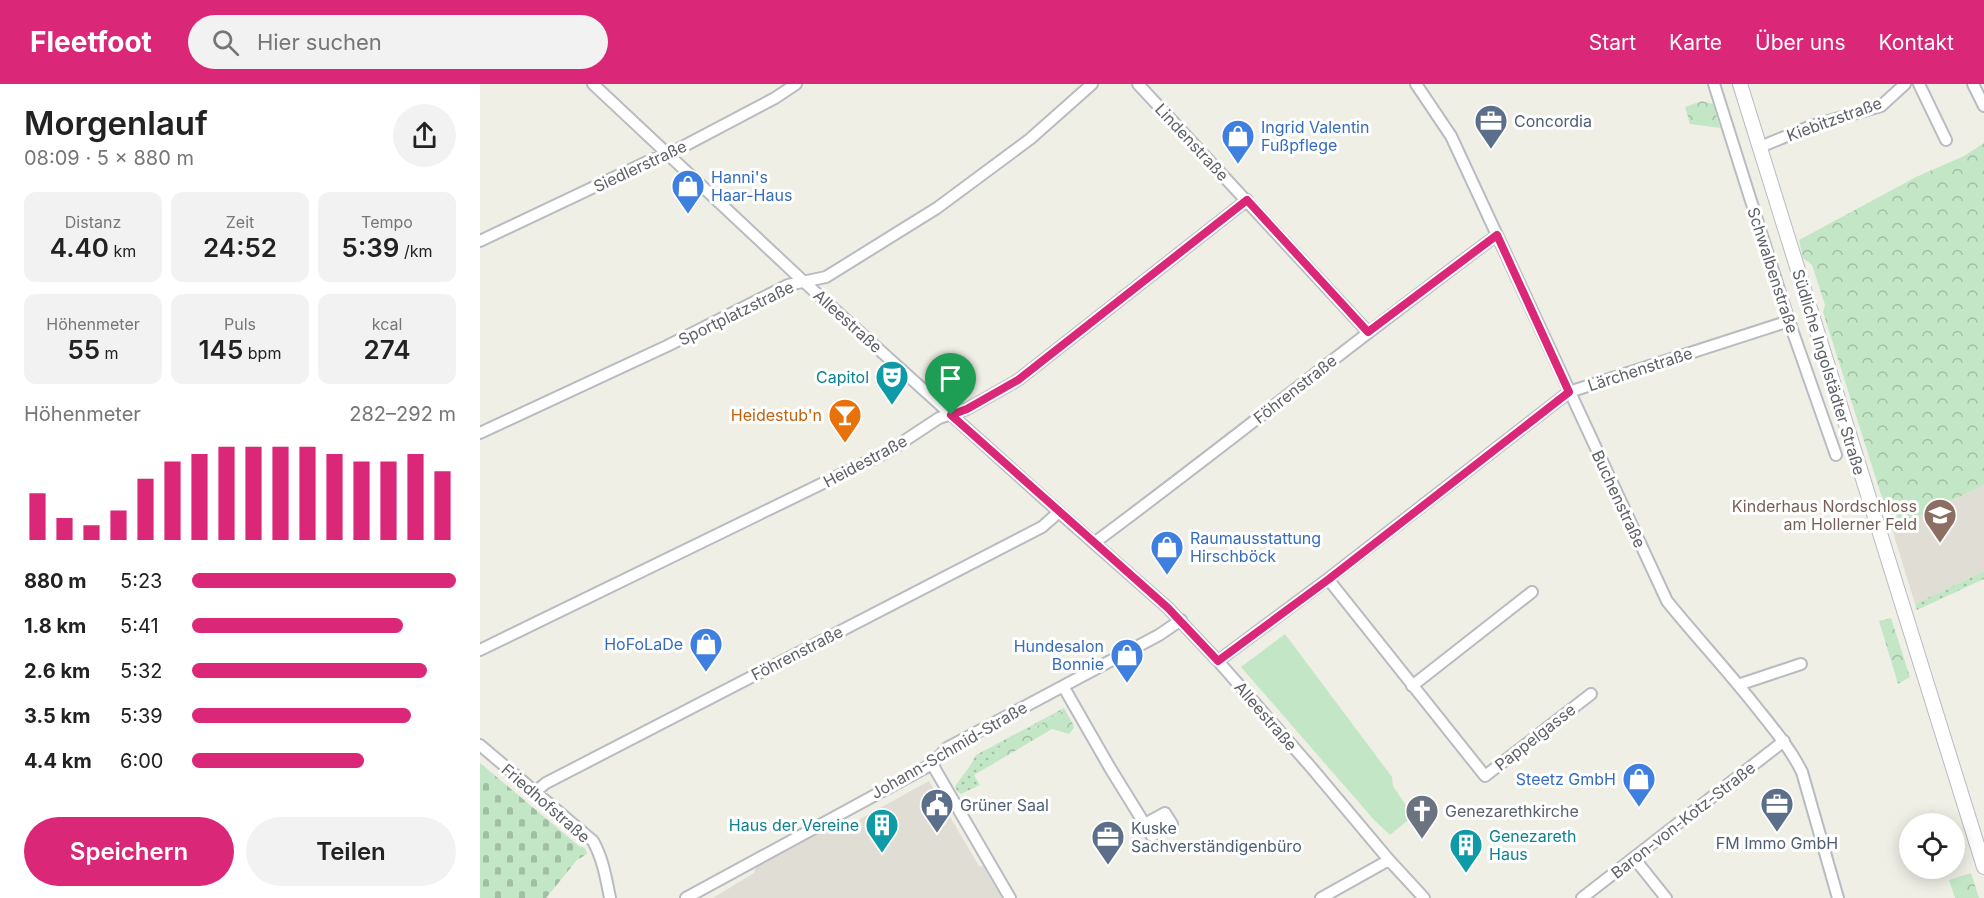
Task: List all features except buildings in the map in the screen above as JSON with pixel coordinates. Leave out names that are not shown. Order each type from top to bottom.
[{"type":"street","name":"Alleestraße","points":[[593,84],[803,281],[1181,621],[1424,898]]},
{"type":"street","name":"Siedlerstraße","points":[[480,241],[651,160],[667,155],[775,98],[796,84]]},
{"type":"street","name":"Sportplatzstraße","points":[[480,433],[667,346],[788,285],[826,277],[937,208],[1030,139],[1092,84]]},
{"type":"street","name":"Lindenstraße","points":[[1138,84],[1368,332]]},
{"type":"street","name":"Buchenstraße","points":[[1416,84],[1450,136],[1667,601],[1784,741],[1802,772],[1838,898]]},
{"type":"street","name":"Schwalbenstraße","points":[[1714,84],[1789,321],[1836,455]]},
{"type":"street","name":"Südliche Ingolstädter Straße","points":[[1740,84],[1984,867]]},
{"type":"street","name":"Kiebitzstraße","points":[[1760,147],[1811,126],[1881,106],[1905,84]]},
{"type":"street","points":[[1919,84],[1946,141]]},
{"type":"street","points":[[1973,84],[1984,106]]},
{"type":"street","name":"Heidestraße","points":[[480,650],[889,451],[939,418],[967,409],[1018,380],[1247,200]]},
{"type":"street","name":"Föhrenstraße","points":[[1094,543],[1497,235]]},
{"type":"street","name":"Lärchenstraße","points":[[1218,661],[1329,579],[1569,392],[1789,321]]},
{"type":"street","name":"Föhrenstraße","points":[[535,792],[546,783],[674,716],[1034,531],[1059,512]]},
{"type":"street","name":"Pappelgasse","points":[[1329,579],[1485,776],[1591,694]]},
{"type":"street","points":[[1412,686],[1532,592]]},
{"type":"street","name":"Johann-Schmid-Straße","points":[[686,898],[932,764],[947,748],[1159,635],[1181,621]]},
{"type":"street","points":[[1738,685],[1801,664]]},
{"type":"street","points":[[1063,686],[1145,824]]},
{"type":"street","name":"Baron-von-Kotz-Straße","points":[[1582,898],[1784,741]]},
{"type":"street","name":"Friedhofstraße","points":[[480,746],[593,842],[604,866],[610,898]]},
{"type":"street","points":[[932,764],[1010,898]]},
{"type":"street","points":[[1634,858],[1665,898]]},
{"type":"street","points":[[1321,898],[1389,860]]},
{"type":"shaded area","name":"Kinderhaus Nordschloss am Hollerner Feld","points":[[1984,485],[1984,571],[1915,604],[1892,529]]},
{"type":"shaded area","points":[[929,781],[979,866],[983,866],[1002,898],[713,898],[754,873],[757,865],[836,822],[839,829],[842,829]]},
{"type":"green space","points":[[1702,101],[1713,104],[1720,128],[1690,124],[1685,107]]},
{"type":"green space","points":[[1984,143],[1984,485],[1892,529],[1823,312],[1825,305],[1812,265],[1803,258],[1799,240],[1916,177],[1964,156]]},
{"type":"green space","points":[[1984,571],[1984,579],[1917,610],[1915,604]]},
{"type":"green space","points":[[1891,618],[1910,677],[1898,684],[1879,621]]},
{"type":"green space","points":[[1285,634],[1392,777],[1393,786],[1413,816],[1390,835],[1375,821],[1241,667]]},
{"type":"green space","points":[[1064,708],[1065,710],[997,749],[998,761],[974,775],[980,785],[961,794],[957,791],[955,786],[976,755]]},
{"type":"green space","points":[[1065,710],[1074,728],[1069,734],[1052,729],[998,761],[997,749]]},
{"type":"green space","points":[[480,763],[586,850],[587,854],[577,860],[546,898],[480,898]]},
{"type":"green space","points":[[1971,873],[1979,898],[1955,898],[1949,880],[1965,879],[1965,875]]},
{"type":"place","name":"Concordia","points":[[1491,150]]},
{"type":"place","name":"Ingrid Valentin Fußpflege","points":[[1238,165]]},
{"type":"place","name":"Hanni's Haar-Haus","points":[[688,215]]},
{"type":"place","name":"Capitol","points":[[892,406]]},
{"type":"place","name":"Heidestub'n","points":[[845,444]]},
{"type":"place","name":"Kinderhaus Nordschloss am Hollerner Feld","points":[[1940,544]]},
{"type":"place","name":"Raumausstattung Hirschböck","points":[[1167,576]]},
{"type":"place","name":"HoFoLaDe","points":[[706,673]]},
{"type":"place","name":"Hundesalon Bonnie","points":[[1127,684]]},
{"type":"place","name":"Steetz GmbH","points":[[1639,808]]},
{"type":"place","name":"FM Immo GmbH","points":[[1777,833]]},
{"type":"place","name":"Grüner Saal","points":[[937,834]]},
{"type":"place","name":"Genezarethkirche","points":[[1422,840]]},
{"type":"place","name":"Haus der Vereine","points":[[882,854]]},
{"type":"place","name":"Kuske Sachverständigenbüro","points":[[1108,866]]},
{"type":"place","name":"Genezareth Haus","points":[[1466,874]]},
{"type":"route","points":[[1247,200],[1368,332],[1497,235],[1569,392],[1329,579],[1218,661],[1168,608],[951,415],[967,409],[1018,380],[1247,200]]}]
